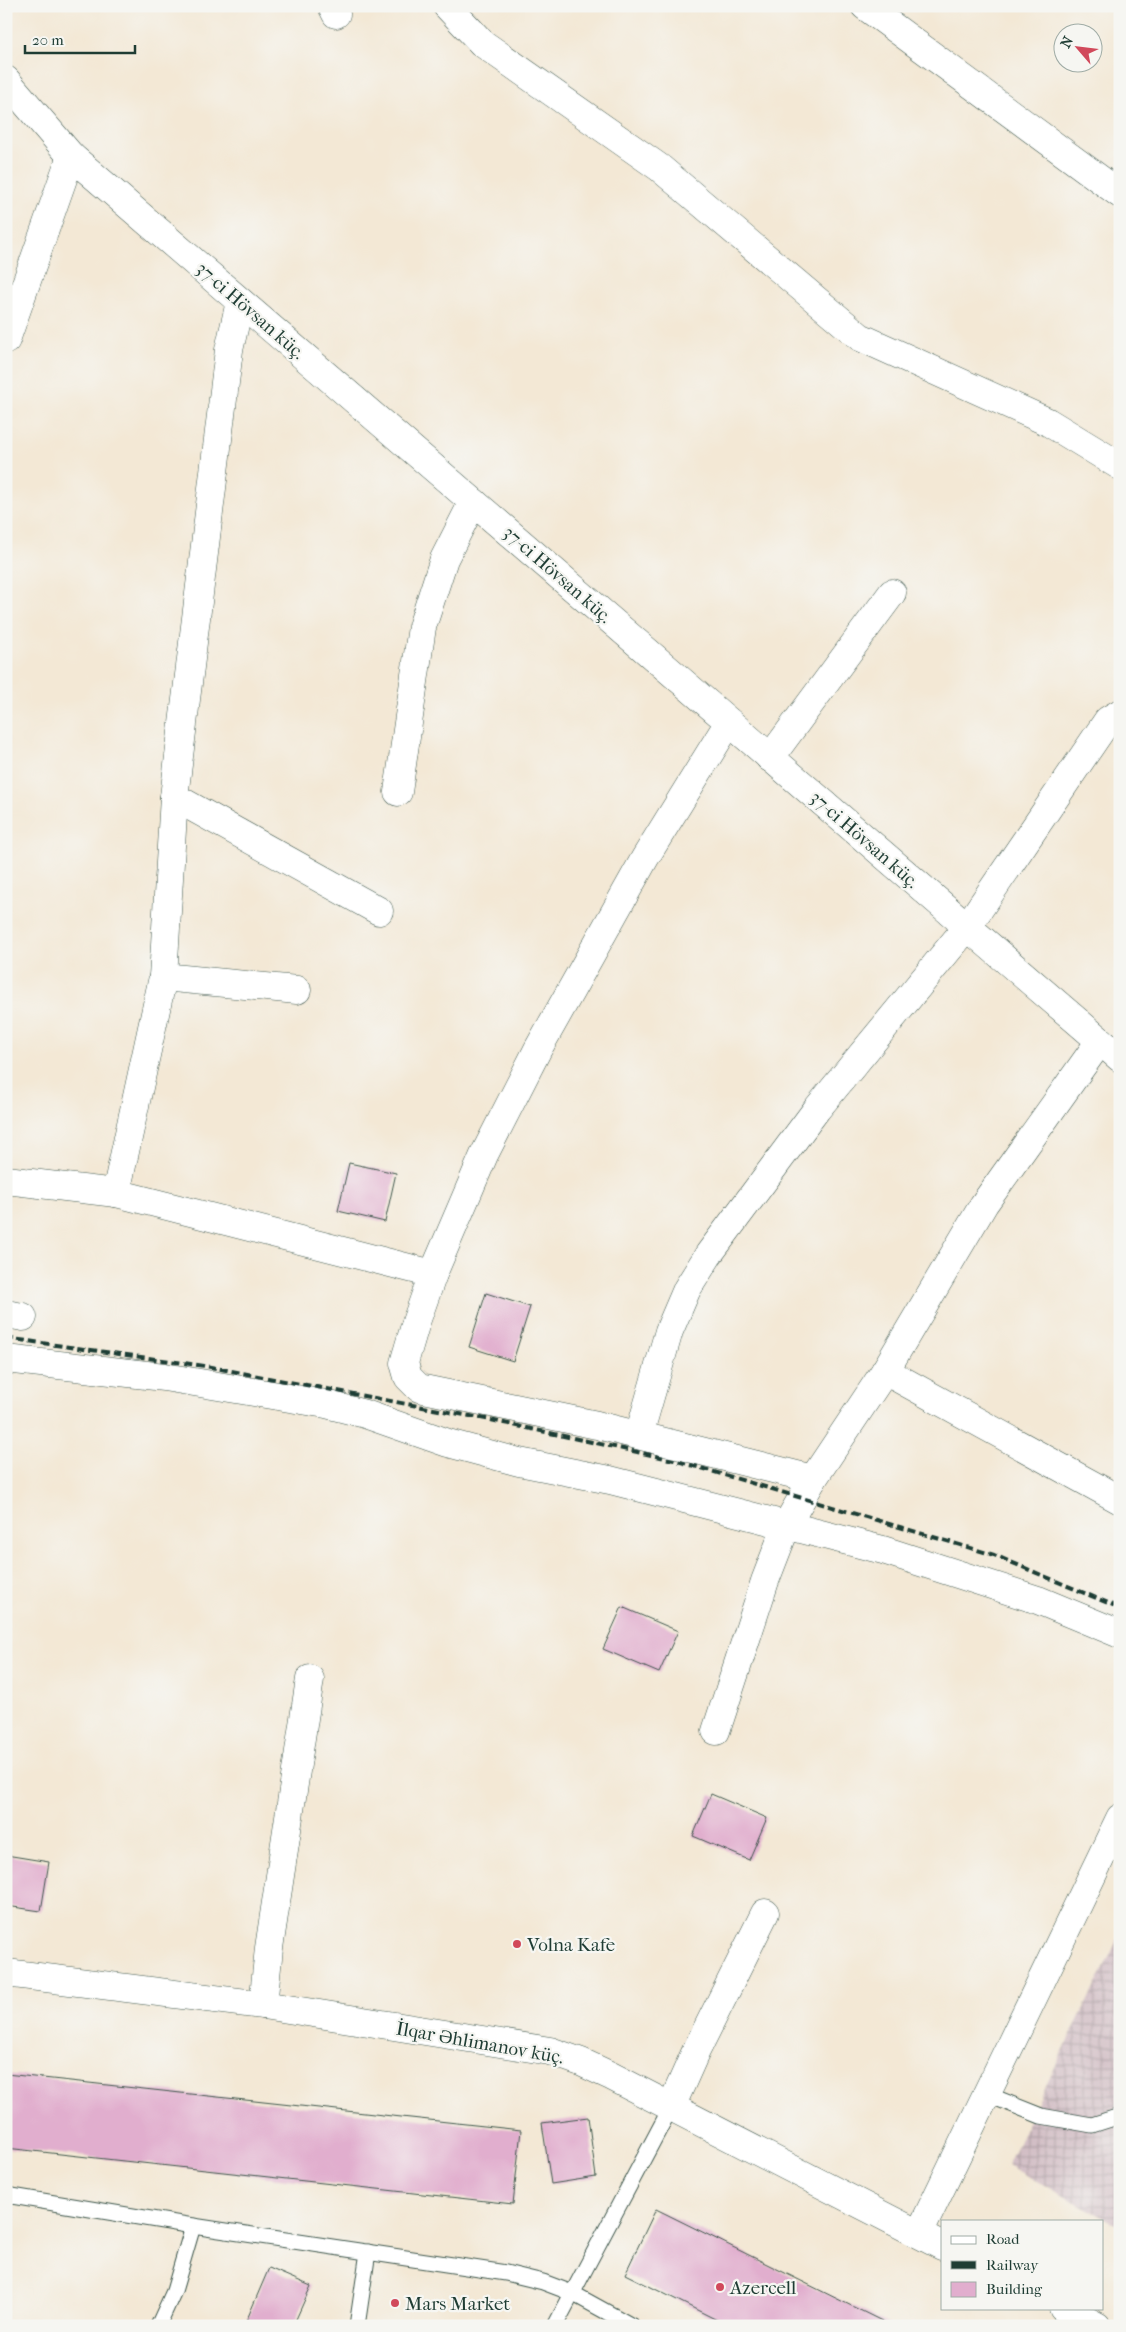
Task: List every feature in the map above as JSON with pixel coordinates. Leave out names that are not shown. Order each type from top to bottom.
[{"type":"street","points":[[448,6],[482,43],[660,168],[860,337],[1048,422],[1120,466]]},
{"type":"street","points":[[865,6],[1120,194]]},
{"type":"street","name":"37-ci Hövsan küç.","points":[[6,80],[71,156],[1110,1050]]},
{"type":"street","points":[[6,340],[71,156]]},
{"type":"street","points":[[116,1193],[163,977],[174,797],[229,350],[240,302]]},
{"type":"street","points":[[398,792],[422,627],[444,559],[473,502]]},
{"type":"street","points":[[770,758],[892,593]]},
{"type":"street","points":[[639,1435],[669,1331],[687,1289],[709,1254],[817,1109],[967,927],[1108,720],[1120,713]]},
{"type":"street","points":[[729,722],[645,858],[538,1049],[484,1154],[433,1274],[404,1363],[408,1377],[420,1388],[639,1435],[814,1479]]},
{"type":"street","points":[[174,797],[379,911]]},
{"type":"street","points":[[163,977],[297,990]]},
{"type":"street","points":[[716,1731],[787,1524],[814,1479],[885,1371],[984,1204],[1110,1050]]},
{"type":"street","points":[[6,1180],[116,1193],[433,1274]]},
{"type":"street","points":[[6,1359],[164,1377],[326,1404],[366,1414],[448,1443],[519,1462],[610,1480],[883,1550],[1038,1600],[1120,1634]]},
{"type":"street","points":[[885,1371],[1120,1500]]},
{"type":"street","points":[[264,2005],[269,1948],[310,1679]]},
{"type":"street","points":[[931,2240],[986,2094],[1120,1818]]},
{"type":"street","points":[[671,2107],[696,2051],[766,1913]]},
{"type":"street","name":"İlqar Əhlimanov küç.","points":[[6,1973],[264,2005],[550,2051],[581,2062],[931,2240]]},
{"type":"street","points":[[1067,2310],[1097,2326]]},
{"type":"lane","points":[[986,2094],[1041,2116],[1092,2125],[1120,2116]]},
{"type":"lane","points":[[555,2326],[671,2107]]},
{"type":"lane","points":[[6,2195],[193,2226],[506,2273],[542,2282],[572,2293],[632,2326]]},
{"type":"lane","points":[[158,2326],[174,2291],[193,2226]]},
{"type":"lane","points":[[357,2326],[368,2252]]},
{"type":"shaded area","points":[[1118,1939],[1120,1940],[1120,2226],[1007,2165]]},
{"type":"building","points":[[349,1163],[396,1173],[385,1222],[338,1211]]},
{"type":"building","points":[[486,1293],[530,1307],[513,1361],[469,1347]]},
{"type":"building","points":[[622,1607],[678,1631],[659,1673],[603,1649]]},
{"type":"building","points":[[711,1794],[767,1818],[749,1860],[693,1836]]},
{"type":"building","points":[[6,1855],[49,1862],[41,1911],[6,1906]]},
{"type":"building","points":[[6,2074],[521,2130],[513,2204],[6,2148]]},
{"type":"building","points":[[588,2117],[596,2177],[551,2184],[542,2123]]},
{"type":"building","points":[[656,2209],[892,2326],[729,2326],[625,2274]]},
{"type":"building","points":[[269,2268],[311,2286],[293,2326],[250,2326],[245,2324]]},
{"type":"railway","points":[[6,1338],[205,1366],[481,1418],[674,1460],[994,1555],[1120,1608]]},
{"type":"place","name":"Volna Kafe","points":[[517,1944]]},
{"type":"place","name":"Azercell","points":[[720,2287]]},
{"type":"place","name":"Mars Market","points":[[395,2303]]}]
